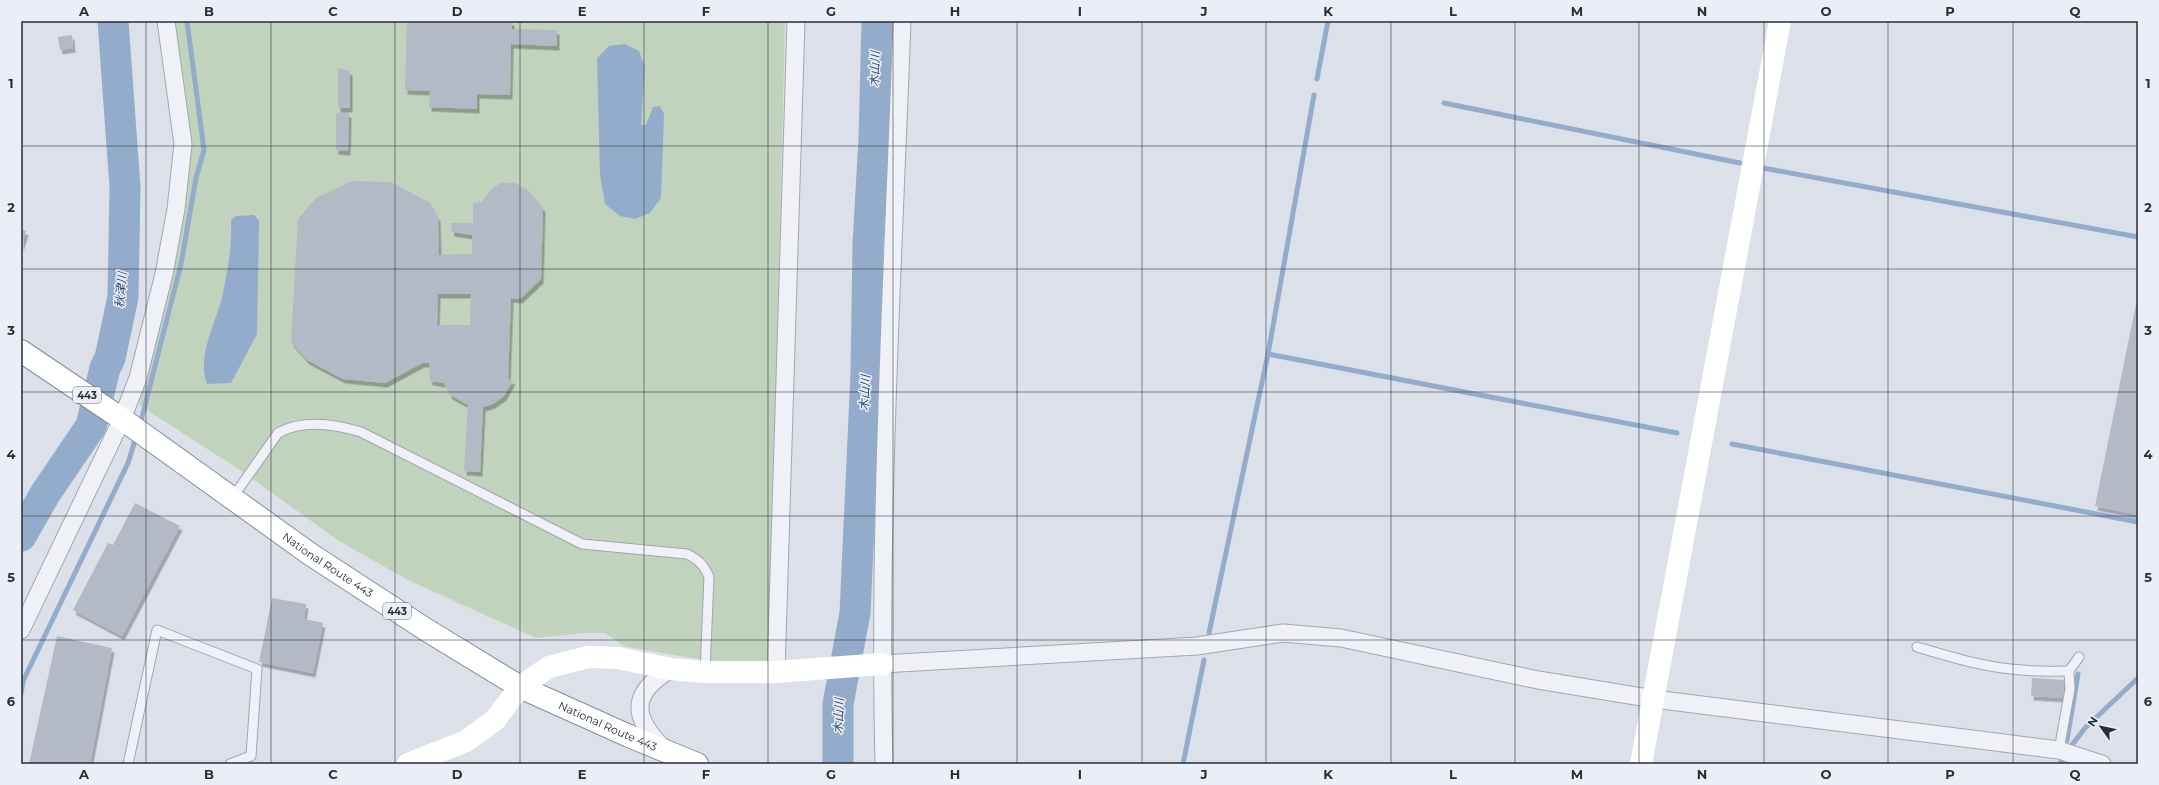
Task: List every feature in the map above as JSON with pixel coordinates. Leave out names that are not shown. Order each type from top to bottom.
[{"type":"main road","points":[[1642,764],[1780,21]]},
{"type":"main road","name":"National Route 443","points":[[21,350],[233,497],[316,558],[425,629],[520,687],[669,753],[698,764]]},
{"type":"main road","points":[[408,764],[466,741],[495,720],[520,687],[549,667],[588,657],[618,658],[671,669],[705,672],[781,672],[882,664]]},
{"type":"street","points":[[21,630],[133,427],[138,378],[164,274],[176,209],[183,144],[166,21]]},
{"type":"street","points":[[781,672],[796,21]]},
{"type":"street","points":[[884,764],[882,664],[890,313],[902,21]]},
{"type":"street","points":[[882,664],[1197,646],[1283,633],[1341,638],[1538,680],[1654,699],[2067,756],[2102,764]]},
{"type":"street","points":[[669,753],[652,737],[641,719],[639,706],[645,690],[655,678],[671,669]]},
{"type":"lane","points":[[233,497],[278,433],[288,427],[301,424],[327,425],[361,432],[582,544],[687,554],[698,559],[705,567],[708,577],[705,672]]},
{"type":"lane","points":[[128,764],[157,630],[257,669],[250,756],[230,764]]},
{"type":"lane","points":[[1917,647],[1956,659],[1991,666],[2022,670],[2069,671]]},
{"type":"lane","points":[[2067,756],[2070,689],[2069,671],[2079,656]]},
{"type":"green space","points":[[171,21],[785,21],[769,663],[728,663],[624,646],[605,633],[586,633],[536,638],[408,580],[339,541],[240,470],[139,405],[170,289],[190,165]]},
{"type":"water","points":[[625,44],[639,51],[645,67],[641,125],[646,125],[653,107],[660,106],[664,114],[661,198],[650,213],[635,219],[620,216],[605,204],[600,175],[597,58],[609,46]]},
{"type":"water","points":[[254,215],[259,221],[257,334],[231,383],[207,384],[204,373],[204,362],[225,284],[230,248],[231,220],[236,216]]},
{"type":"building","points":[[407,21],[512,21],[512,29],[557,30],[557,46],[511,44],[510,95],[477,94],[477,109],[429,107],[430,91],[405,90]]},
{"type":"building","points":[[72,35],[73,48],[60,50],[58,37]]},
{"type":"building","points":[[338,68],[350,71],[350,108],[338,108]]},
{"type":"building","points":[[336,113],[349,113],[348,151],[336,150]]},
{"type":"building","points":[[352,181],[391,182],[430,203],[438,218],[439,255],[472,254],[472,235],[452,232],[451,223],[473,223],[473,203],[482,202],[489,192],[500,183],[515,183],[528,190],[543,208],[541,279],[520,299],[511,298],[508,379],[513,380],[504,396],[493,404],[483,407],[480,472],[464,471],[468,405],[450,395],[444,383],[430,381],[429,363],[422,363],[385,383],[343,379],[307,360],[291,342],[298,219],[316,198]],"holes":[[[438,294],[471,294],[470,325],[437,325]]]},
{"type":"building","points":[[21,229],[26,231],[21,247]]},
{"type":"building","points":[[2138,299],[2138,515],[2095,506]]},
{"type":"building","points":[[135,503],[180,526],[122,636],[73,610],[108,543],[113,545]]},
{"type":"building","points":[[272,598],[306,604],[304,619],[323,623],[313,673],[259,662]]},
{"type":"building","points":[[57,636],[112,648],[90,764],[29,764]]},
{"type":"building","points":[[2032,678],[2064,680],[2063,698],[2031,696]]},
{"type":"waterway","name":"秋津川","points":[[21,536],[45,494],[91,426],[105,368],[110,358],[123,297],[125,187],[113,21]]},
{"type":"waterway","points":[[140,425],[181,264],[196,178],[204,150],[187,21]]},
{"type":"waterway","name":"木山川","points":[[838,764],[838,704],[855,613],[866,374],[868,244],[874,139],[877,21]]},
{"type":"waterway","points":[[1317,79],[1328,21]]},
{"type":"waterway","points":[[1209,633],[1268,354],[1314,95]]},
{"type":"waterway","points":[[1444,103],[1740,163]]},
{"type":"waterway","points":[[1763,168],[2138,237]]},
{"type":"waterway","points":[[1268,354],[1677,433]]},
{"type":"waterway","points":[[21,694],[23,681],[128,463],[136,437]]},
{"type":"waterway","points":[[1732,444],[2138,522]]},
{"type":"waterway","points":[[1183,764],[1204,660]]},
{"type":"waterway","points":[[2067,740],[2078,674]]},
{"type":"waterway","points":[[2072,745],[2085,728],[2138,678]]}]
